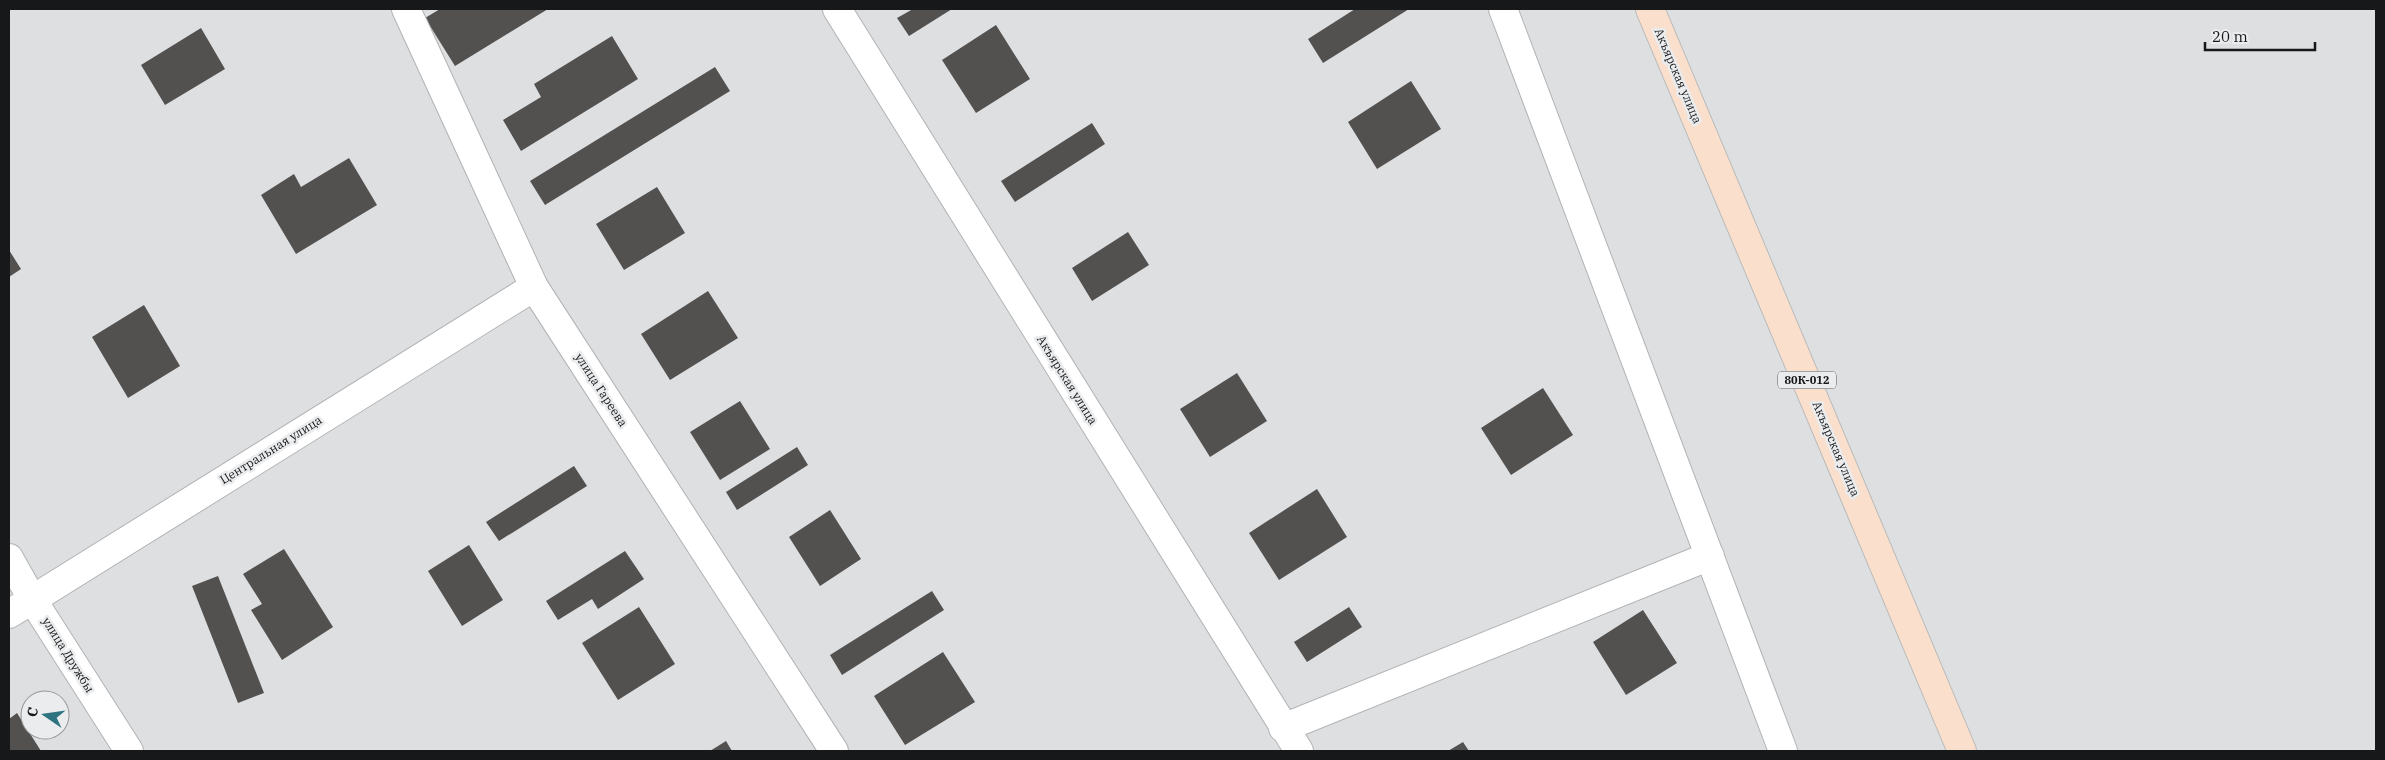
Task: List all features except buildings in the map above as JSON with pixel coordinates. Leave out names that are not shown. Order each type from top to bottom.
[{"type":"main road","name":"Акъярская улица","points":[[1650,9],[1962,751]]},
{"type":"street","name":"улица Гареева","points":[[406,9],[534,287],[834,751]]},
{"type":"street","name":"Акъярская улица","points":[[837,9],[1299,751]]},
{"type":"street","points":[[1504,9],[1783,751]]},
{"type":"street","name":"Центральная улица","points":[[9,614],[534,287]]},
{"type":"street","points":[[1283,728],[1710,556]]},
{"type":"street","name":"улица Дружбы","points":[[9,558],[32,599],[129,751]]}]
